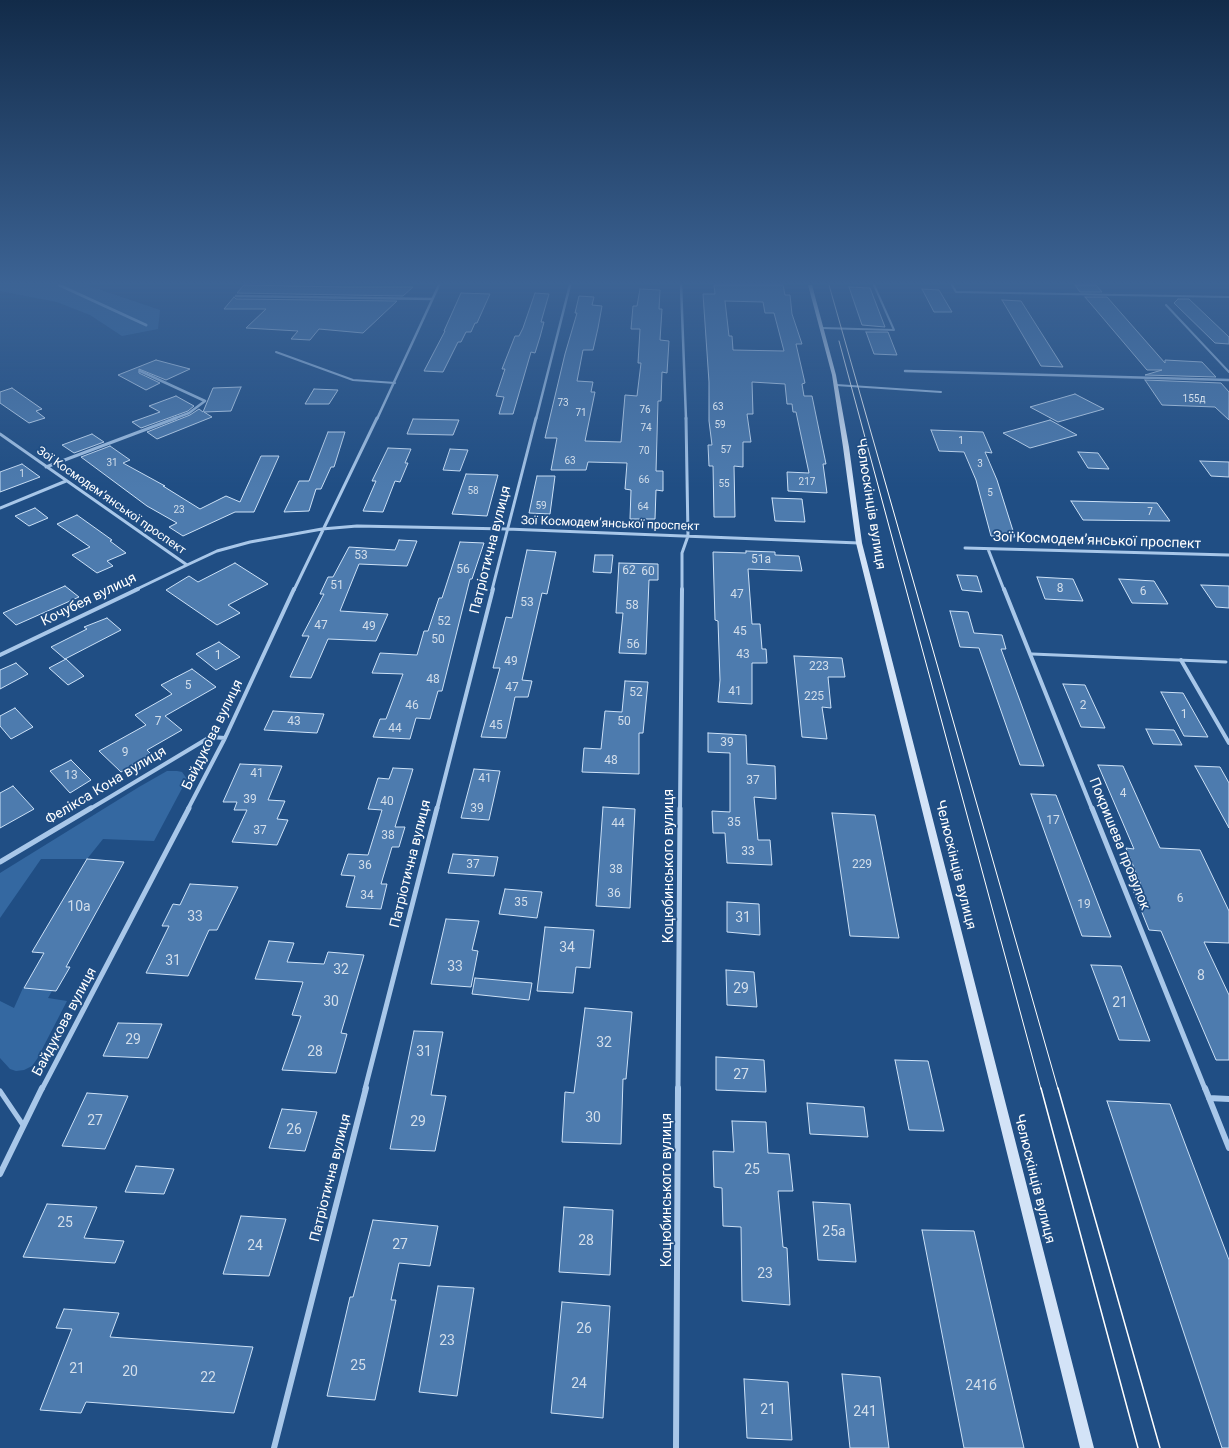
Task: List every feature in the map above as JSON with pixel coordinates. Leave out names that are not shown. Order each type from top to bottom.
[{"type":"main road","name":"Челюскінців вулиця","points":[[828,353],[836,385],[859,543],[1087,1448]]},
{"type":"street","name":"Байдукова вулиця","points":[[0,1174],[23,1125],[225,738],[322,528],[408,353]]},
{"type":"street","name":"Патріотична вулиця","points":[[274,1448],[553,353]]},
{"type":"street","name":"Коцюбинського вулиця","points":[[676,1448],[682,553],[688,536],[684,353]]},
{"type":"street","points":[[46,467],[189,413],[205,401],[140,371]]},
{"type":"street","points":[[905,371],[1229,380]]},
{"type":"street","name":"Зої Космодем’янської проспект","points":[[0,434],[187,565],[217,551],[243,544],[322,528],[357,526],[507,529],[859,543]]},
{"type":"street","points":[[0,508],[66,481]]},
{"type":"street","name":"Зої Космодем’янської проспект","points":[[965,548],[1229,556]]},
{"type":"street","name":"Покришева провулок","points":[[988,549],[1032,654],[1229,1148]]},
{"type":"street","name":"Кочубея вулиця","points":[[0,655],[187,565]]},
{"type":"street","points":[[1181,660],[1229,743]]},
{"type":"street","name":"Фелікса Кона вулиця","points":[[0,862],[210,737],[225,738]]},
{"type":"street","points":[[1209,1098],[1229,1099]]},
{"type":"lane","points":[[278,353],[353,380],[394,383]]},
{"type":"lane","points":[[1211,353],[1229,372]]},
{"type":"lane","points":[[836,385],[941,392]]},
{"type":"lane","points":[[1032,654],[1226,662]]},
{"type":"lane","points":[[0,1091],[23,1125]]},
{"type":"shaded area","points":[[167,771],[182,772],[187,779],[154,841],[103,839],[87,859],[41,859],[0,918],[0,873]]},
{"type":"shaded area","points":[[23,988],[52,991],[48,998],[67,1001],[32,1066],[24,1070],[16,1071],[10,1069],[0,1058],[0,1001],[14,1008]]},
{"type":"building","points":[[434,353],[453,353],[443,372],[424,371]]},
{"type":"building","points":[[508,353],[531,353],[513,414],[499,414],[504,397],[496,396],[505,369],[502,369]]},
{"type":"building","points":[[565,353],[583,353],[577,381],[593,382],[591,392],[595,392],[585,441],[621,442],[625,395],[637,396],[641,363],[638,363],[639,353],[668,353],[667,373],[662,372],[661,401],[658,401],[656,471],[663,471],[663,491],[656,490],[655,519],[630,519],[631,490],[625,489],[627,463],[588,462],[586,470],[551,470],[557,438],[545,438]]},
{"type":"building","points":[[707,353],[798,353],[805,383],[802,384],[804,396],[812,396],[826,464],[823,464],[827,493],[788,491],[787,472],[809,473],[796,412],[793,412],[792,404],[787,404],[785,384],[752,382],[753,414],[747,414],[751,442],[743,442],[743,467],[734,466],[735,517],[714,517],[713,466],[709,466],[708,445],[712,445],[709,421]]},
{"type":"building","points":[[873,353],[896,353],[897,355],[874,354]]},
{"type":"building","points":[[1033,353],[1054,353],[1063,367],[1041,366]]},
{"type":"building","points":[[1132,353],[1156,353],[1165,363],[1165,360],[1202,362],[1216,377],[1145,375],[1162,370],[1147,370]]},
{"type":"building","points":[[156,360],[190,369],[166,380],[139,369],[139,373],[160,383],[146,390],[118,375]]},
{"type":"building","points":[[1145,380],[1221,383],[1229,392],[1229,420],[1215,407],[1162,405]]},
{"type":"building","points":[[241,387],[231,411],[204,412],[212,417],[157,439],[147,432],[190,415],[199,409],[203,412],[213,388]]},
{"type":"building","points":[[12,388],[42,409],[36,411],[45,418],[29,423],[0,403],[0,392]]},
{"type":"building","points":[[314,389],[338,390],[329,404],[305,404]]},
{"type":"building","points":[[1075,394],[1104,409],[1058,422],[1030,407]]},
{"type":"building","points":[[176,396],[194,406],[188,411],[141,428],[132,422],[160,412],[149,406]]},
{"type":"building","points":[[413,419],[459,420],[453,435],[407,434]]},
{"type":"building","points":[[1050,420],[1077,435],[1030,448],[1003,433]]},
{"type":"building","points":[[931,430],[983,432],[992,453],[985,452],[997,480],[1015,537],[991,536],[976,480],[964,452],[939,451]]},
{"type":"building","points":[[328,432],[345,432],[334,467],[331,467],[321,489],[316,489],[309,511],[284,512],[299,481],[309,481]]},
{"type":"building","points":[[92,434],[104,442],[74,453],[62,445]]},
{"type":"building","points":[[110,446],[130,460],[123,463],[165,486],[163,486],[200,509],[226,496],[240,502],[261,456],[279,456],[254,512],[235,512],[183,536],[169,527],[177,523],[147,506],[81,457]]},
{"type":"building","points":[[388,448],[411,449],[405,463],[408,463],[400,482],[395,481],[383,512],[363,511],[376,481],[372,481]]},
{"type":"building","points":[[450,449],[468,450],[460,471],[443,470]]},
{"type":"building","points":[[1078,452],[1098,453],[1109,469],[1088,468]]},
{"type":"building","points":[[1200,461],[1229,462],[1229,477],[1211,476]]},
{"type":"building","points":[[22,464],[40,477],[0,492],[0,472]]},
{"type":"building","points":[[466,474],[498,475],[487,516],[452,514]]},
{"type":"building","points":[[537,476],[555,476],[550,514],[529,513]]},
{"type":"building","points":[[772,498],[802,499],[805,522],[775,521]]},
{"type":"building","points":[[1071,501],[1157,503],[1170,521],[1083,520]]},
{"type":"building","points":[[35,508],[48,518],[29,526],[15,516]]},
{"type":"building","points":[[77,515],[112,540],[110,541],[126,553],[107,561],[113,566],[97,573],[72,555],[90,547],[57,524]]},
{"type":"building","points":[[399,540],[417,541],[407,566],[359,564],[340,611],[388,614],[376,641],[328,639],[311,678],[290,677],[309,636],[302,636],[324,594],[320,594],[328,577],[333,577],[349,547],[395,550]]},
{"type":"building","points":[[460,542],[484,543],[472,579],[470,579],[442,691],[438,691],[430,719],[416,718],[410,739],[373,737],[380,719],[386,719],[403,674],[372,673],[380,653],[417,655],[424,631],[428,631],[439,598],[442,598]]},
{"type":"building","points":[[527,550],[556,552],[547,594],[542,593],[522,680],[532,681],[528,697],[515,697],[506,738],[481,737],[500,668],[493,668],[506,617],[512,618]]},
{"type":"building","points":[[746,551],[775,552],[775,555],[799,556],[802,571],[748,569],[752,624],[760,624],[762,649],[766,649],[767,663],[752,663],[752,704],[718,702],[720,680],[718,621],[715,620],[713,552],[746,553]]},
{"type":"building","points":[[595,555],[613,555],[611,573],[593,572]]},
{"type":"building","points":[[235,563],[268,584],[228,605],[240,613],[217,625],[166,590],[189,576],[198,582]]},
{"type":"building","points":[[619,563],[658,564],[658,580],[649,580],[646,654],[619,653],[623,613],[616,613]]},
{"type":"building","points":[[957,575],[977,576],[982,592],[962,590]]},
{"type":"building","points":[[1037,577],[1073,579],[1083,601],[1045,599]]},
{"type":"building","points":[[1119,579],[1154,581],[1168,604],[1132,603]]},
{"type":"building","points":[[1201,585],[1229,586],[1229,608],[1216,607]]},
{"type":"building","points":[[65,586],[79,597],[16,625],[3,613]]},
{"type":"building","points":[[950,611],[968,612],[974,633],[1002,635],[1006,649],[1001,649],[1044,766],[1020,765],[979,648],[960,647]]},
{"type":"building","points":[[107,618],[121,630],[65,659],[51,647],[87,629],[84,627]]},
{"type":"building","points":[[219,642],[240,657],[216,670],[196,654]]},
{"type":"building","points":[[794,656],[842,658],[845,677],[828,677],[831,708],[822,707],[827,739],[802,737]]},
{"type":"building","points":[[66,659],[84,676],[68,685],[49,668]]},
{"type":"building","points":[[16,663],[28,674],[0,689],[0,670]]},
{"type":"building","points":[[192,669],[216,687],[165,716],[182,730],[147,750],[151,754],[121,772],[99,751],[146,725],[135,715],[172,694],[161,685]]},
{"type":"building","points":[[625,681],[648,682],[643,733],[639,733],[639,774],[582,772],[584,748],[601,749],[605,711],[622,712]]},
{"type":"building","points":[[1063,684],[1085,685],[1105,728],[1081,727]]},
{"type":"building","points":[[1161,692],[1183,693],[1208,737],[1184,736]]},
{"type":"building","points":[[15,708],[33,727],[11,739],[0,726],[0,716]]},
{"type":"building","points":[[273,711],[324,714],[317,733],[264,730]]},
{"type":"building","points":[[1146,729],[1174,730],[1182,745],[1153,744]]},
{"type":"building","points":[[708,733],[746,735],[747,764],[775,766],[776,799],[754,797],[758,840],[770,840],[772,865],[727,863],[725,833],[713,833],[712,811],[730,812],[730,753],[708,752]]},
{"type":"building","points":[[71,760],[91,780],[70,793],[50,771]]},
{"type":"building","points":[[240,764],[282,766],[268,800],[285,801],[277,819],[288,820],[277,845],[232,842],[247,810],[234,810],[237,802],[223,802]]},
{"type":"building","points":[[1098,765],[1123,766],[1160,848],[1200,850],[1229,911],[1229,943],[1204,942],[1229,995],[1229,1060],[1216,1060],[1161,931],[1149,930],[1131,885],[1141,885],[1126,848],[1134,849]]},
{"type":"building","points":[[1195,766],[1220,767],[1229,783],[1229,828]]},
{"type":"building","points":[[393,768],[413,769],[395,827],[405,827],[399,847],[392,847],[381,884],[387,884],[381,909],[346,907],[355,876],[341,875],[348,854],[368,855],[382,810],[368,809],[378,778],[389,779]]},
{"type":"building","points":[[474,769],[500,771],[489,820],[461,818]]},
{"type":"building","points":[[13,786],[34,809],[0,828],[0,793]]},
{"type":"building","points":[[1031,794],[1056,795],[1111,937],[1082,936]]},
{"type":"building","points":[[603,807],[635,809],[630,908],[596,906]]},
{"type":"building","points":[[832,813],[875,815],[899,938],[850,936]]},
{"type":"building","points":[[453,854],[498,857],[494,876],[448,873]]},
{"type":"building","points":[[87,859],[124,862],[66,967],[70,967],[56,991],[24,988],[44,953],[32,952]]},
{"type":"building","points":[[190,884],[238,887],[217,930],[209,930],[188,976],[146,973],[169,926],[162,926],[173,904],[180,905]]},
{"type":"building","points":[[505,889],[542,892],[537,918],[499,914]]},
{"type":"building","points":[[727,902],[759,904],[760,935],[727,932]]},
{"type":"building","points":[[446,919],[479,921],[472,950],[478,951],[471,987],[431,984]]},
{"type":"building","points":[[545,927],[594,930],[590,968],[576,967],[573,993],[537,991]]},
{"type":"building","points":[[269,941],[294,943],[287,962],[324,964],[328,952],[364,955],[341,1033],[347,1034],[336,1073],[282,1070],[301,1016],[292,1015],[303,982],[255,979]]},
{"type":"building","points":[[1091,965],[1121,966],[1150,1041],[1119,1040]]},
{"type":"building","points":[[726,970],[754,972],[757,1007],[727,1005]]},
{"type":"building","points":[[475,978],[532,983],[529,1000],[472,994]]},
{"type":"building","points":[[585,1008],[632,1012],[626,1079],[623,1079],[621,1144],[562,1142],[565,1092],[574,1093]]},
{"type":"building","points":[[118,1023],[162,1024],[148,1058],[103,1056]]},
{"type":"building","points":[[414,1031],[443,1032],[431,1095],[446,1096],[435,1151],[390,1149]]},
{"type":"building","points":[[716,1057],[764,1060],[766,1092],[716,1090]]},
{"type":"building","points":[[895,1060],[928,1061],[944,1131],[909,1130]]},
{"type":"building","points":[[87,1093],[128,1096],[105,1149],[62,1146]]},
{"type":"building","points":[[1107,1101],[1170,1104],[1229,1260],[1229,1448],[1222,1448]]},
{"type":"building","points":[[807,1103],[864,1107],[868,1137],[810,1134]]},
{"type":"building","points":[[282,1109],[317,1112],[305,1151],[269,1148]]},
{"type":"building","points":[[732,1121],[766,1122],[768,1153],[789,1154],[793,1191],[778,1191],[783,1247],[787,1248],[790,1305],[742,1301],[741,1227],[723,1226],[722,1188],[714,1187],[713,1151],[734,1152]]},
{"type":"building","points":[[136,1166],[174,1169],[164,1194],[125,1192]]},
{"type":"building","points":[[813,1202],[850,1204],[856,1262],[818,1260]]},
{"type":"building","points":[[47,1204],[97,1207],[84,1238],[124,1241],[115,1263],[23,1257]]},
{"type":"building","points":[[564,1207],[613,1210],[610,1275],[559,1272]]},
{"type":"building","points":[[241,1216],[286,1219],[269,1276],[223,1274]]},
{"type":"building","points":[[373,1220],[438,1226],[430,1266],[399,1263],[391,1300],[396,1300],[375,1400],[327,1396],[350,1297],[353,1297]]},
{"type":"building","points":[[922,1230],[974,1231],[1024,1448],[964,1448]]},
{"type":"building","points":[[438,1286],[474,1288],[457,1396],[419,1392]]},
{"type":"building","points":[[562,1302],[610,1306],[603,1418],[551,1413]]},
{"type":"building","points":[[64,1309],[119,1313],[110,1337],[253,1347],[234,1413],[86,1402],[81,1413],[40,1410],[72,1329],[56,1328]]},
{"type":"building","points":[[842,1374],[880,1377],[889,1448],[850,1448]]},
{"type":"building","points":[[744,1379],[788,1382],[792,1440],[747,1438]]},
{"type":"tram line","points":[[842,353],[1041,1089]]},
{"type":"tram line","points":[[848,353],[1058,1089]]},
{"type":"tram line","points":[[1041,1088],[1138,1448]]},
{"type":"tram line","points":[[1058,1088],[1160,1448]]}]
